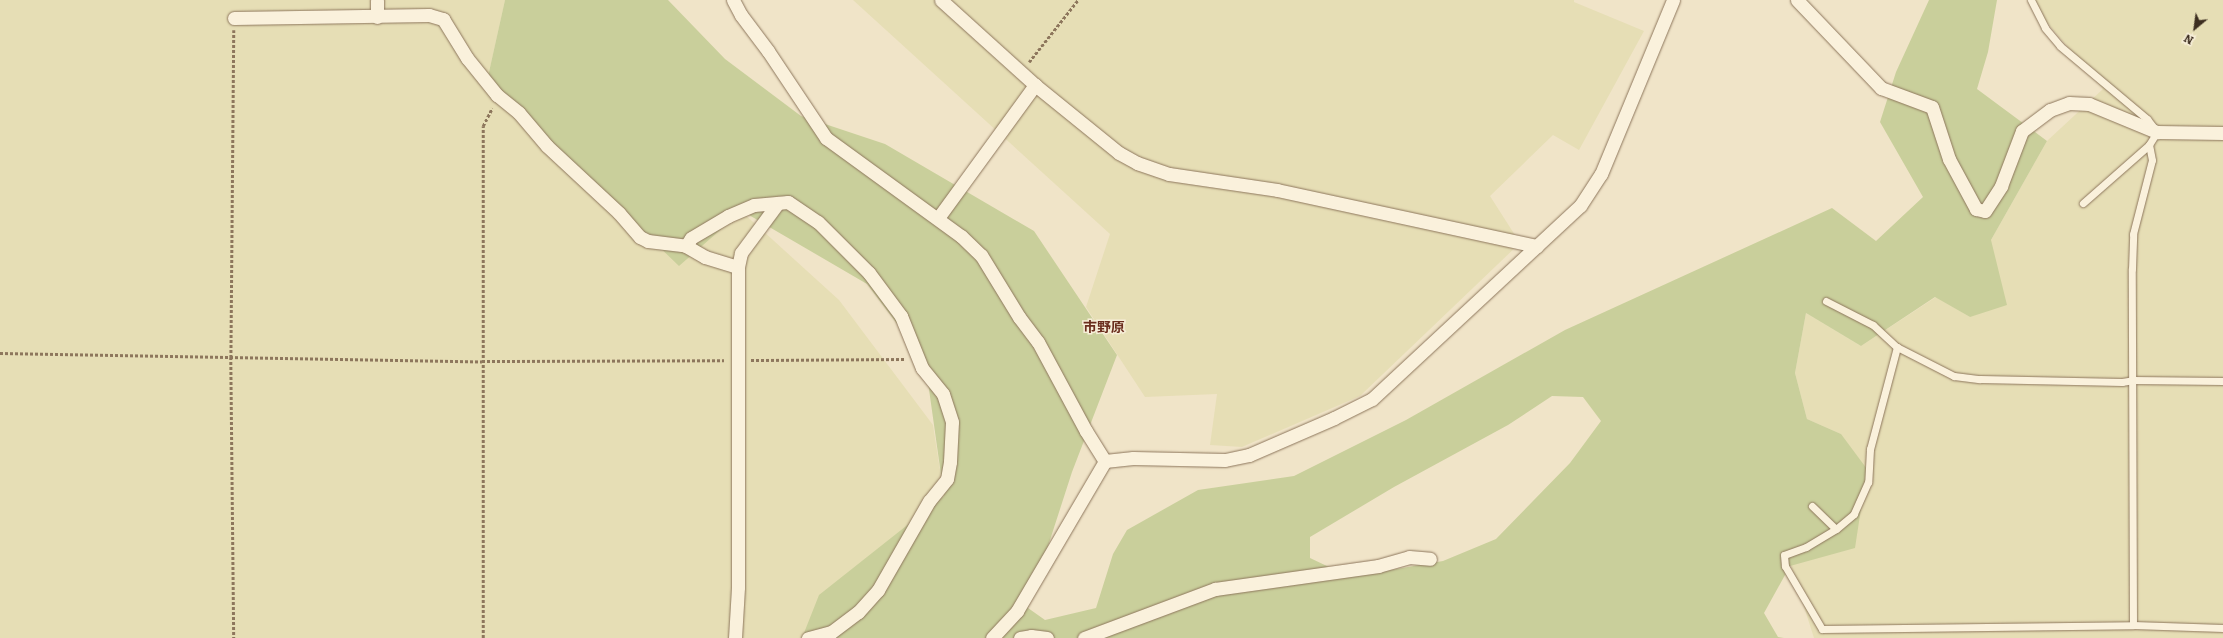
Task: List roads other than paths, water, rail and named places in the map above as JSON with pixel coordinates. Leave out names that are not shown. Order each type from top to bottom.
[{"type":"street","points":[[377,0],[377,17]]},
{"type":"street","points":[[734,0],[741,15],[768,51],[826,138],[938,218],[961,236],[981,255],[1019,317],[1038,342],[1086,431],[1105,462]]},
{"type":"street","points":[[941,0],[1035,85],[1119,153],[1169,174],[1277,190],[1537,246]]},
{"type":"street","points":[[1105,462],[1133,458],[1225,460],[1249,455],[1372,400],[1580,206],[1601,174],[1673,0]]},
{"type":"street","points":[[1797,0],[1881,88],[1932,107],[1949,159],[1976,209],[1985,211],[2001,186],[2022,131],[2050,110],[2069,103],[2089,104],[2157,132],[2223,133]]},
{"type":"street","points":[[234,18],[429,15],[443,19],[468,58],[497,95],[519,113],[547,146],[619,213],[640,237],[648,241],[686,246],[705,257],[738,267]]},
{"type":"street","points":[[938,218],[1035,85]]},
{"type":"street","points":[[686,246],[691,238],[728,216],[754,205],[788,202],[818,222],[870,273],[901,316],[922,368],[943,394],[952,422],[950,462],[947,479],[929,501],[878,590],[858,612],[831,632],[808,638]]},
{"type":"street","points":[[735,638],[738,587],[738,267],[741,253],[778,203]]},
{"type":"street","points":[[992,638],[1017,611],[1105,462]]},
{"type":"street","points":[[1084,638],[1215,589],[1378,566],[1410,557],[1430,559]]},
{"type":"street","points":[[1020,638],[1031,636],[1047,638]]},
{"type":"lane","points":[[2031,0],[2045,28],[2060,46],[2147,119],[2157,132],[2149,145],[2083,203]]},
{"type":"lane","points":[[2132,625],[2132,269],[2134,234],[2152,160],[2149,145]]},
{"type":"lane","points":[[1826,301],[1873,325],[1897,347],[1954,376],[1988,380],[2122,382],[2133,380],[2223,381]]},
{"type":"lane","points":[[1897,347],[1870,449],[1868,482],[1854,514],[1836,529],[1806,546],[1784,555],[1785,566],[1822,629],[2132,625],[2223,628]]},
{"type":"lane","points":[[1812,506],[1836,529]]},
{"type":"district","name":"市野原","points":[[1104,328]]}]
